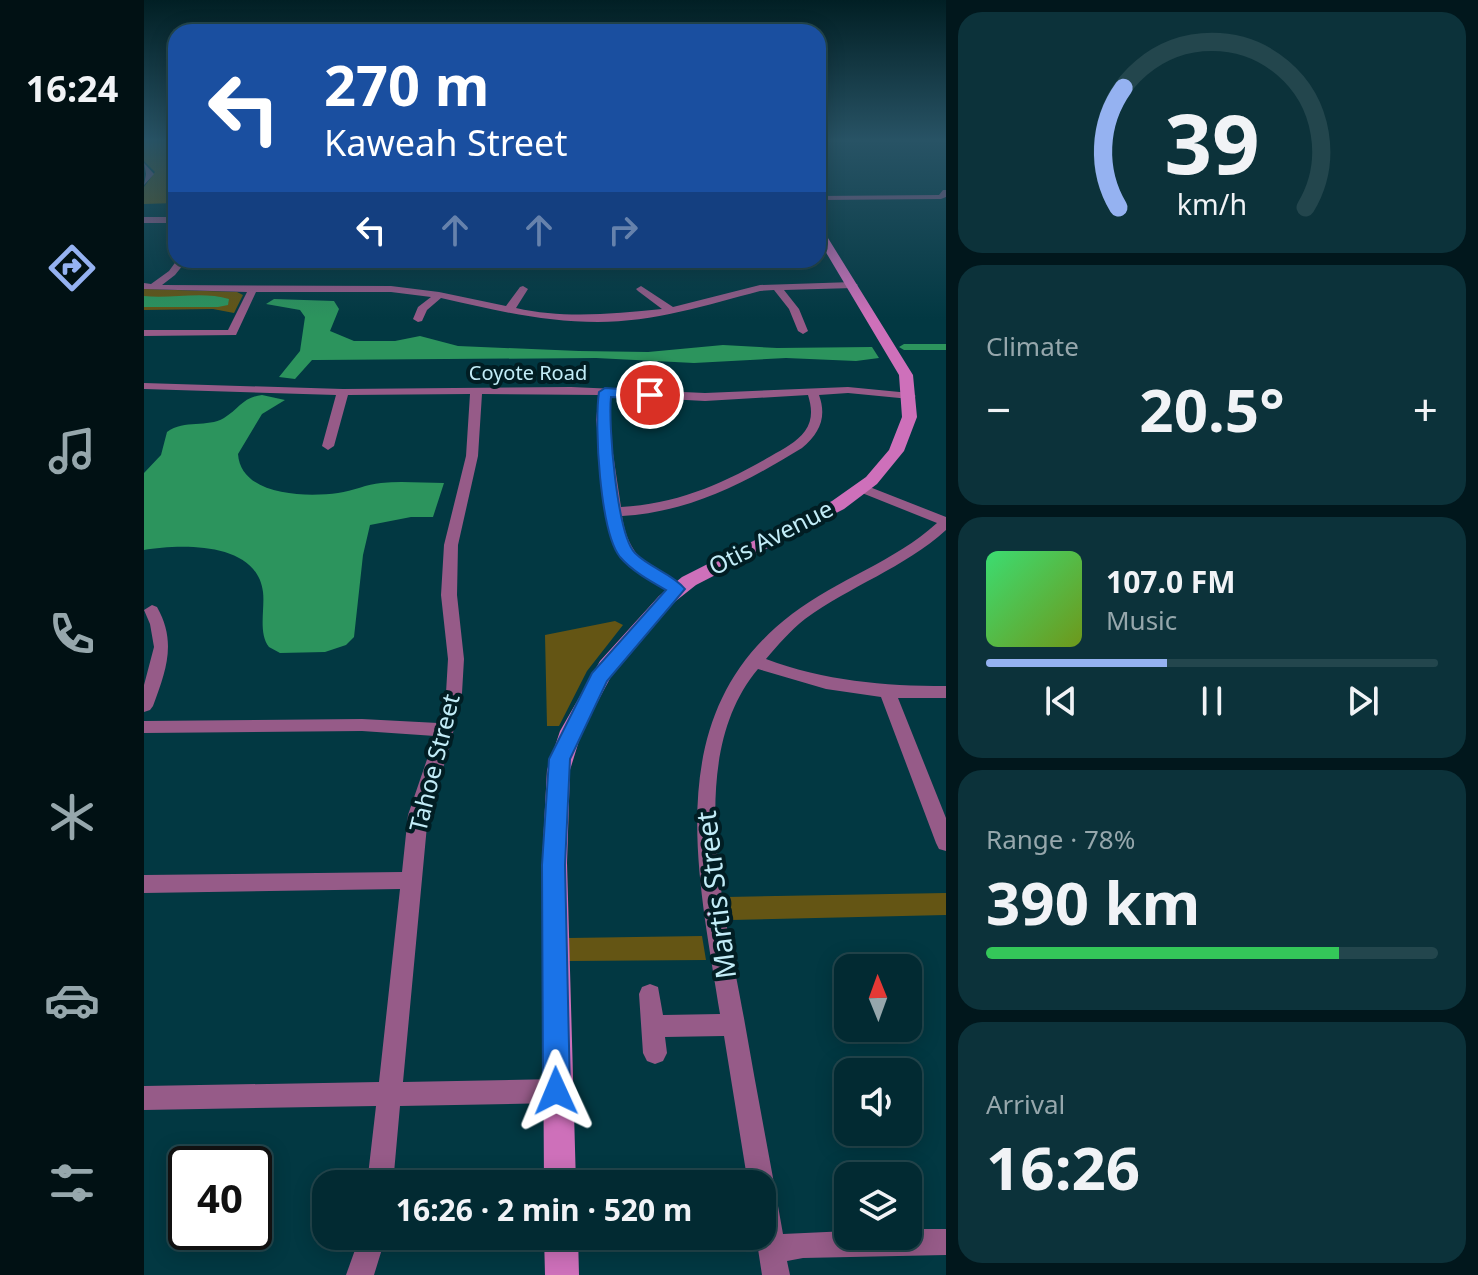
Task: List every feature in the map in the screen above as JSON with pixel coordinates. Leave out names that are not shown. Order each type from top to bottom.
[{"type":"street","points":[[144,220],[168,220]]},
{"type":"street","name":"Otis Avenue","points":[[559,1170],[553,865],[560,759],[599,678],[651,614],[677,589],[732,555],[833,508],[862,488],[886,467],[900,445],[910,420],[906,375],[826,243]]},
{"type":"street","points":[[149,286],[172,268]]},
{"type":"street","points":[[149,286],[380,288],[439,295],[508,311],[566,319],[600,319],[671,311],[736,292],[776,286],[853,285]]},
{"type":"street","points":[[776,286],[794,309],[803,331]]},
{"type":"street","points":[[144,333],[232,333],[253,289]]},
{"type":"street","points":[[508,311],[523,289]]},
{"type":"street","points":[[641,289],[671,311]]},
{"type":"street","points":[[418,319],[422,309],[439,295]]},
{"type":"street","name":"Coyote Road","points":[[144,386],[343,392],[605,392],[705,397],[811,390],[910,396]]},
{"type":"street","points":[[614,512],[661,509],[694,501],[798,445],[812,432],[818,417],[811,390]]},
{"type":"street","name":"Tahoe Street","points":[[382,1170],[418,815],[454,693],[456,659],[449,595],[451,545],[472,456],[476,391]]},
{"type":"street","points":[[328,446],[343,392]]},
{"type":"street","points":[[605,392],[602,420],[618,538],[627,554],[677,589]]},
{"type":"street","points":[[862,488],[946,522]]},
{"type":"street","name":"Martis Street","points":[[759,1170],[703,824],[704,799],[719,726],[733,693],[754,661],[806,609],[895,561],[946,522]]},
{"type":"street","points":[[144,706],[158,671],[164,644],[161,628],[152,610]]},
{"type":"street","points":[[754,661],[824,686],[888,693],[946,692]]},
{"type":"street","points":[[888,693],[946,843]]},
{"type":"street","points":[[144,727],[362,725],[445,730]]},
{"type":"street","points":[[144,884],[411,880]]},
{"type":"street","points":[[650,994],[655,1053]]},
{"type":"street","points":[[652,1026],[734,1025]]},
{"type":"street","points":[[144,1098],[556,1091]]},
{"type":"street","points":[[774,1262],[803,1245],[946,1242]]},
{"type":"street","points":[[360,1275],[368,1250]]},
{"type":"street","points":[[561,1250],[562,1275]]},
{"type":"shaded area","points":[[144,200],[168,200],[168,203],[144,204]]},
{"type":"shaded area","points":[[144,289],[237,292],[243,295],[234,313],[213,309],[144,310]]},
{"type":"shaded area","points":[[144,296],[229,299],[228,305],[218,307],[144,307]]},
{"type":"shaded area","points":[[274,299],[334,301],[339,309],[330,331],[354,341],[395,341],[420,336],[458,346],[648,352],[723,345],[872,347],[879,358],[856,361],[786,358],[694,363],[596,358],[312,360],[295,379],[279,377],[300,351],[305,317],[300,310],[266,304]]},
{"type":"shaded area","points":[[262,395],[285,400],[262,414],[238,454],[242,468],[251,479],[263,486],[310,495],[338,493],[381,483],[444,483],[433,517],[411,517],[370,525],[363,555],[354,637],[346,645],[325,652],[280,653],[269,647],[264,635],[263,592],[258,575],[247,563],[232,555],[196,547],[144,550],[144,473],[161,455],[167,432],[181,426],[217,421],[246,401]]},
{"type":"shaded area","points":[[615,621],[623,625],[587,671],[559,726],[547,726],[545,635]]},
{"type":"shaded area","points":[[946,893],[946,915],[731,920],[727,897]]},
{"type":"shaded area","points":[[702,936],[706,960],[569,961],[568,938]]},
{"type":"waterway","points":[[904,347],[946,347]]},
{"type":"route","points":[[556,1091],[553,865],[560,759],[599,678],[651,614],[677,589],[627,554],[618,538],[614,512],[602,420],[605,392],[650,395]]}]
